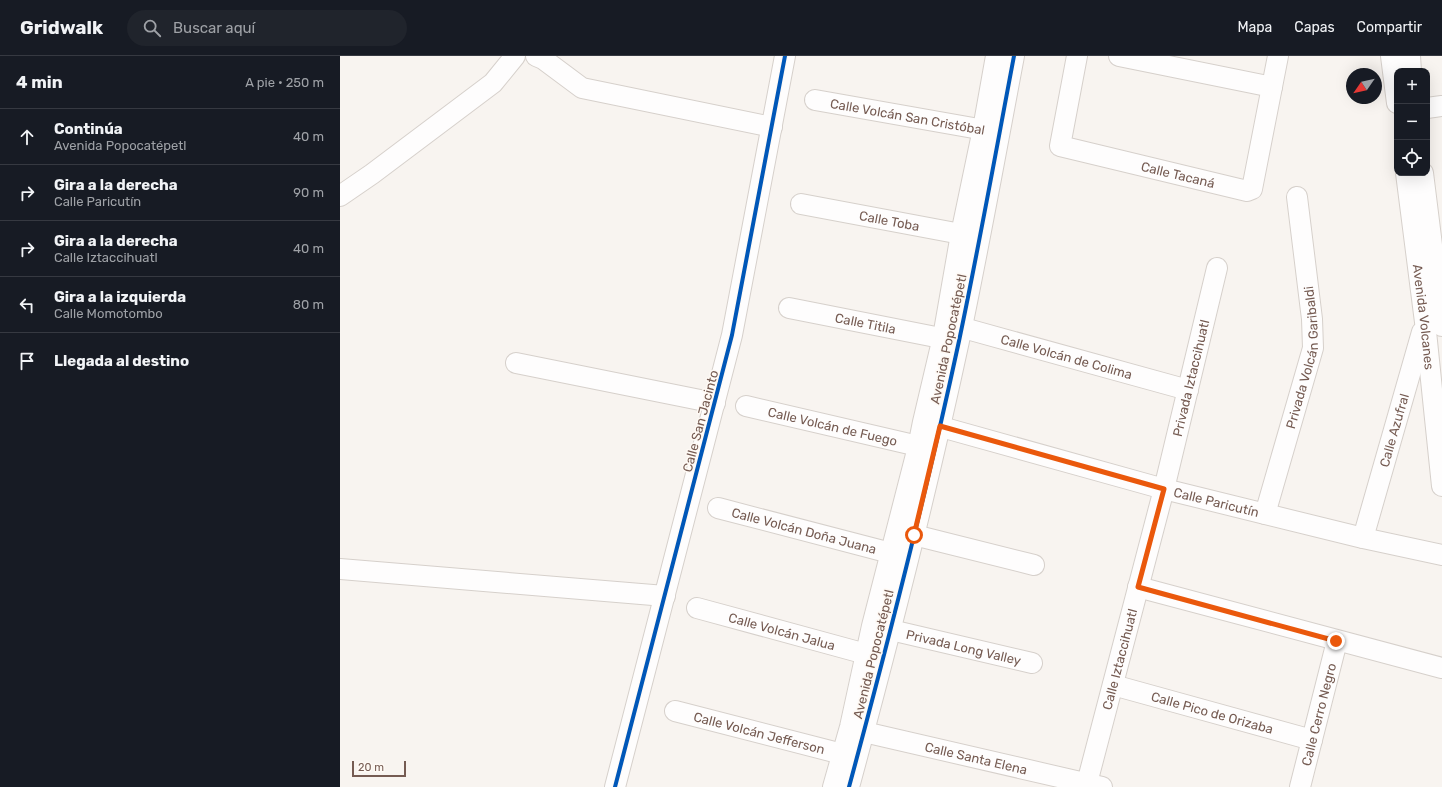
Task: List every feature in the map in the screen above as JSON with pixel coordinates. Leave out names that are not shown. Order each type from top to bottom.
[{"type":"street","points":[[340,196],[372,174],[493,83],[515,56]]},
{"type":"street","points":[[536,56],[543,59],[582,88],[772,127]]},
{"type":"street","name":"Calle San Jacinto","points":[[615,787],[732,335],[785,56]]},
{"type":"street","name":"Avenida Popocatépetl","points":[[991,131],[996,56]]},
{"type":"street","name":"Avenida Popocatépetl","points":[[833,787],[842,754],[857,729],[926,449],[952,332],[991,131],[1014,56]]},
{"type":"street","name":"Calle Tacaná","points":[[1077,56],[1060,146],[1247,191],[1252,189],[1278,56]]},
{"type":"street","points":[[1119,56],[1272,87]]},
{"type":"street","points":[[1391,56],[1394,80]]},
{"type":"street","points":[[1410,56],[1411,68]]},
{"type":"street","name":"Calle Volcán San Cristóbal","points":[[815,100],[991,131]]},
{"type":"street","points":[[1430,108],[1442,106]]},
{"type":"street","name":"Avenida Volcanes","points":[[1407,176],[1434,300]]},
{"type":"street","name":"Avenida Volcanes","points":[[1423,176],[1434,300],[1433,324],[1442,486]]},
{"type":"street","name":"Privada Volcán Garibaldi","points":[[1265,514],[1313,348],[1312,319],[1297,197]]},
{"type":"street","name":"Calle Toba","points":[[801,204],[970,236]]},
{"type":"street","name":"Privada Iztaccihuatl","points":[[1164,489],[1217,268]]},
{"type":"street","name":"Calle Titila","points":[[789,308],[952,332]]},
{"type":"street","name":"Calle Azufral","points":[[1363,538],[1433,324]]},
{"type":"street","name":"Calle Volcán de Colima","points":[[952,332],[1188,390]]},
{"type":"street","points":[[516,363],[715,404]]},
{"type":"street","name":"Calle Volcán de Fuego","points":[[746,406],[926,449]]},
{"type":"street","name":"Calle Paricutín","points":[[931,424],[1164,489],[1363,538],[1442,555]]},
{"type":"street","name":"Calle Iztaccihuatl","points":[[1095,785],[1113,685],[1164,489]]},
{"type":"street","name":"Calle Volcán Doña Juana","points":[[718,508],[899,555]]},
{"type":"street","points":[[905,533],[1034,564]]},
{"type":"street","points":[[340,568],[664,596]]},
{"type":"street","points":[[1138,587],[1336,641],[1442,668]]},
{"type":"street","name":"Calle Volcán Jalua","points":[[697,608],[866,654]]},
{"type":"street","name":"Avenida Popocatépetl","points":[[849,787],[866,654],[881,628]]},
{"type":"street","name":"Privada Long Valley","points":[[881,628],[1032,663]]},
{"type":"street","name":"Calle Cerro Negro","points":[[1300,787],[1336,641]]},
{"type":"street","name":"Calle Pico de Orizaba","points":[[1113,685],[1312,740]]},
{"type":"street","name":"Calle Volcán Jefferson","points":[[675,711],[842,754]]},
{"type":"street","name":"Calle Santa Elena","points":[[857,729],[1095,785]]},
{"type":"cycle path","points":[[615,787],[732,335],[785,56]]},
{"type":"cycle path","points":[[849,787],[879,676],[947,397],[974,270],[1014,56]]},
{"type":"route","points":[[914,535],[940,426],[1164,489],[1138,587],[1336,641]]}]
